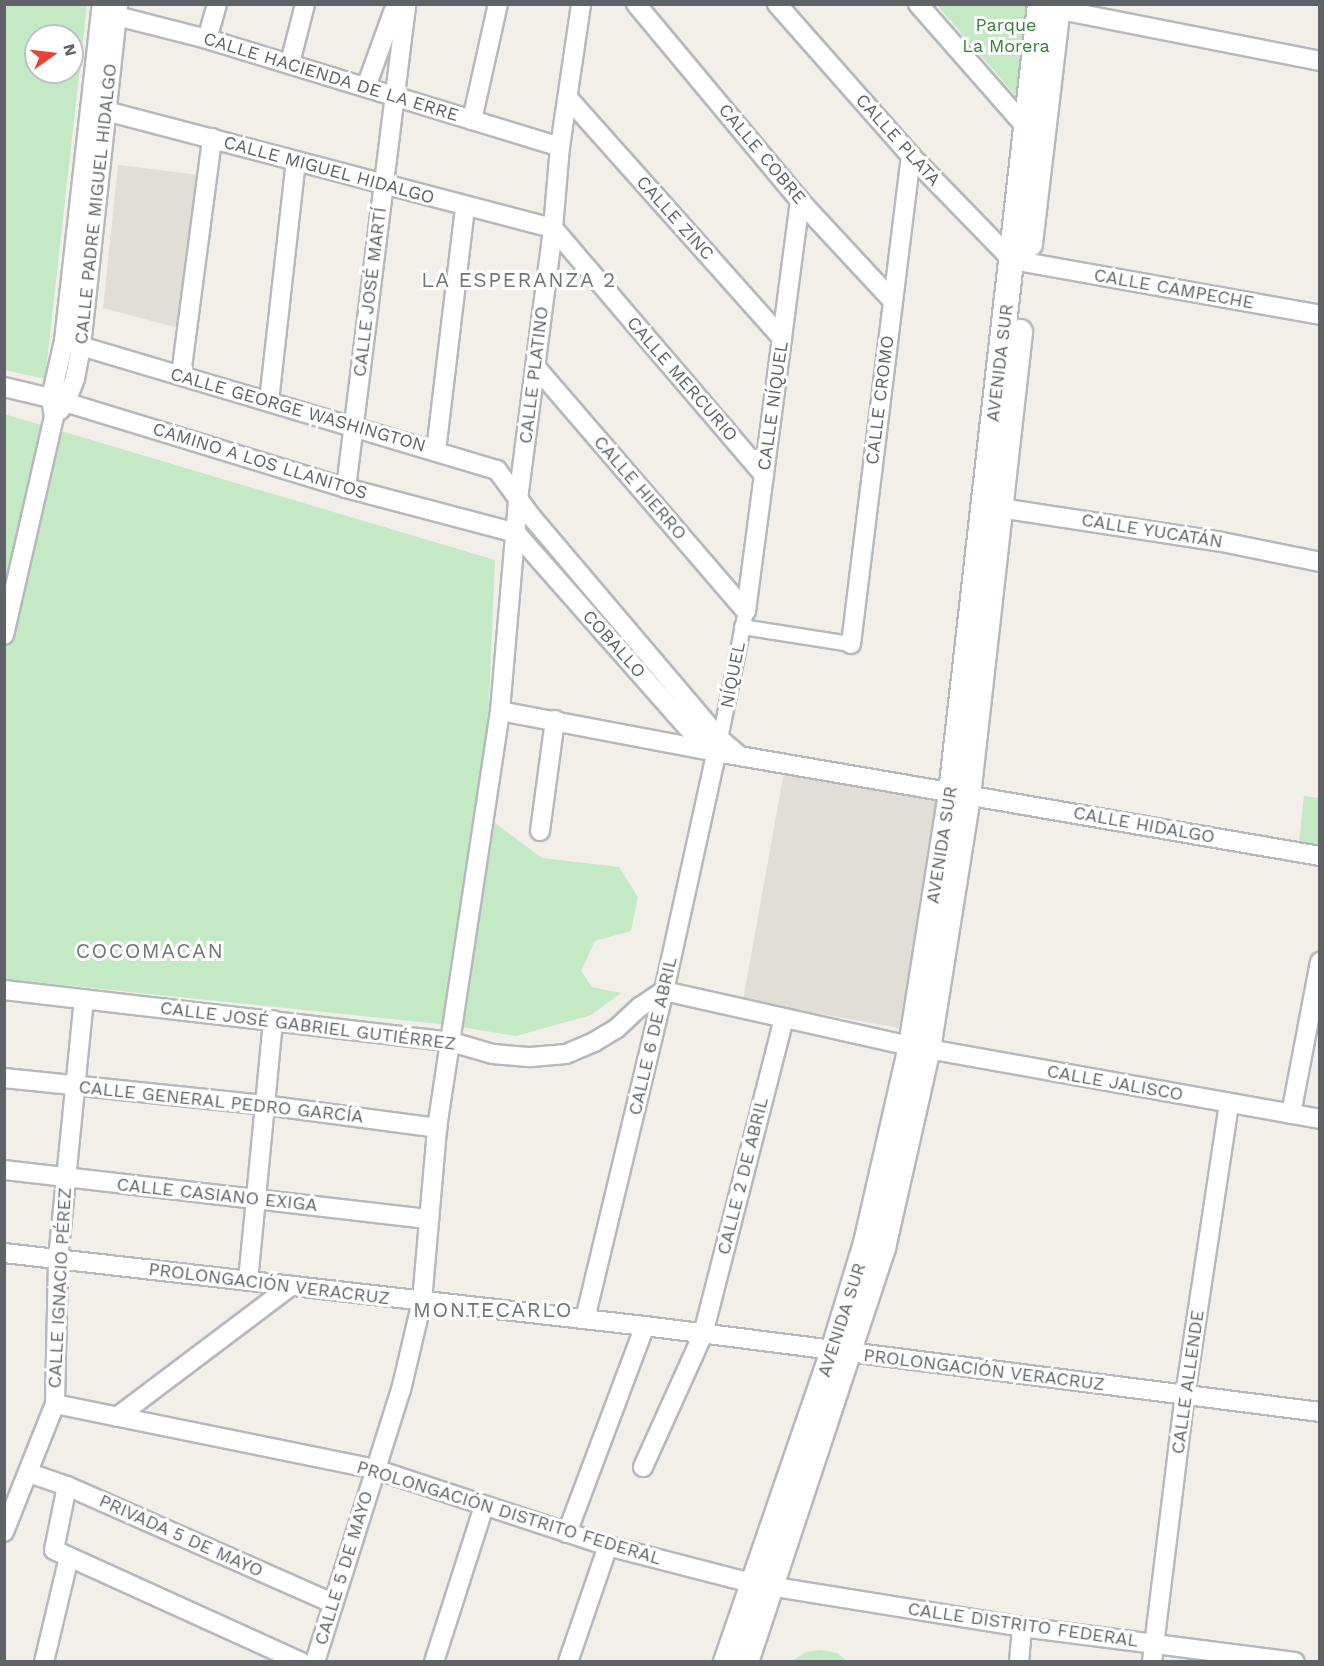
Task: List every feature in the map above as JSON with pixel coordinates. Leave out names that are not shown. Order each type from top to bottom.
[{"type":"main road","name":"AVENIDA SUR","points":[[1020,262],[1026,127],[1049,6]]},
{"type":"main road","name":"AVENIDA SUR","points":[[726,1662],[762,1585],[841,1352],[883,1248],[920,1048],[959,794],[1049,6]]},
{"type":"main road","name":"AVENIDA SUR","points":[[747,1662],[762,1585]]},
{"type":"street","points":[[207,39],[217,4]]},
{"type":"street","points":[[290,63],[305,4]]},
{"type":"street","points":[[366,87],[396,4]]},
{"type":"street","name":"CALLE JOSÉ MARTÍ","points":[[346,488],[406,4]]},
{"type":"street","points":[[472,120],[498,4]]},
{"type":"street","name":"CALLE PLATINO","points":[[448,1041],[500,711],[518,499],[553,228],[560,147],[581,4]]},
{"type":"street","name":"CALLE COBRE","points":[[636,4],[800,201],[892,300]]},
{"type":"street","name":"CALLE PLATA","points":[[777,4],[911,156],[1020,262]]},
{"type":"street","points":[[918,4],[1026,127]]},
{"type":"street","points":[[1049,6],[1320,62]]},
{"type":"street","name":"CALLE HACIENDA DE LA ERRE","points":[[110,9],[560,147]]},
{"type":"street","name":"CALLE PADRE MIGUEL HIDALGO","points":[[72,343],[106,111],[110,9]]},
{"type":"street","name":"CALLE PADRE MIGUEL HIDALGO","points":[[4,635],[58,400],[75,378],[72,343],[110,9]]},
{"type":"street","name":"CALLE ZINC","points":[[568,98],[782,338]]},
{"type":"street","name":"CALLE MIGUEL HIDALGO","points":[[106,111],[383,183],[465,207],[553,228]]},
{"type":"street","points":[[181,375],[212,138]]},
{"type":"street","name":"CALLE CROMO","points":[[851,644],[911,156]]},
{"type":"street","points":[[269,401],[296,162]]},
{"type":"street","name":"CALLE NÍQUEL","points":[[744,619],[800,201]]},
{"type":"street","points":[[436,451],[465,207]]},
{"type":"street","name":"CALLE MERCURIO","points":[[553,228],[764,475]]},
{"type":"street","name":"CALLE CAMPECHE","points":[[1020,262],[1320,315]]},
{"type":"street","name":"CALLE GEORGE WASHINGTON","points":[[72,343],[497,470],[530,515]]},
{"type":"street","name":"CALLE HIERRO","points":[[535,366],[744,619]]},
{"type":"street","name":"CAMINO A LOS LLANITOS","points":[[4,387],[58,400],[346,488],[516,533]]},
{"type":"street","name":"CALLE YUCATÁN","points":[[991,507],[1217,541],[1320,562]]},
{"type":"street","name":"COBALLO","points":[[530,515],[718,745]]},
{"type":"street","name":"COBALLO","points":[[516,533],[689,729],[718,745]]},
{"type":"street","points":[[744,619],[851,644]]},
{"type":"street","name":"NÍQUEL","points":[[718,745],[744,619]]},
{"type":"street","name":"CALLE HIDALGO","points":[[500,711],[677,744],[718,745],[737,754],[1320,856]]},
{"type":"street","points":[[540,831],[555,720]]},
{"type":"street","points":[[677,744],[689,729]]},
{"type":"street","name":"CALLE 6 DE ABRIL","points":[[585,1319],[664,991],[718,745]]},
{"type":"street","points":[[1291,1114],[1320,962]]},
{"type":"street","name":"CALLE JOSÉ GABRIEL GUTIÉRREZ","points":[[4,990],[448,1041],[492,1054],[531,1058],[566,1054],[616,1029],[640,1007],[664,991]]},
{"type":"street","name":"CALLE JALISCO","points":[[664,991],[920,1048],[1320,1119]]},
{"type":"street","name":"CALLE IGNACIO PÉREZ","points":[[4,1532],[55,1404],[58,1259],[84,999]]},
{"type":"street","name":"CALLE 2 DE ABRIL","points":[[643,1467],[703,1334],[784,1018]]},
{"type":"street","points":[[248,1281],[273,1020]]},
{"type":"street","name":"CALLE 5 DE MAYO","points":[[315,1662],[401,1390],[422,1301],[437,1128],[448,1041]]},
{"type":"street","name":"CALLE GENERAL PEDRO GARCÍA","points":[[4,1078],[265,1105],[437,1128]]},
{"type":"street","name":"CALLE ALLENDE","points":[[1153,1653],[1185,1395],[1229,1103]]},
{"type":"street","name":"CALLE CASIANO EXIGA","points":[[4,1170],[429,1219]]},
{"type":"street","name":"PROLONGACIÓN VERACRUZ","points":[[4,1253],[645,1326],[1320,1412]]},
{"type":"street","points":[[117,1418],[291,1286]]},
{"type":"street","points":[[567,1533],[645,1326]]},
{"type":"street","name":"PROLONGACIÓN DISTRITO FEDERAL","points":[[55,1404],[375,1469],[608,1546],[762,1585]]},
{"type":"street","name":"PRIVADA 5 DE MAYO","points":[[29,1473],[67,1486],[332,1603]]},
{"type":"street","points":[[44,1662],[62,1554],[67,1486]]},
{"type":"street","points":[[434,1662],[484,1506]]},
{"type":"street","points":[[568,1662],[608,1546]]},
{"type":"street","points":[[62,1554],[301,1662]]},
{"type":"street","name":"CALLE DISTRITO FEDERAL","points":[[762,1585],[1023,1627],[1153,1653],[1295,1662]]},
{"type":"street","points":[[1019,1662],[1023,1627]]},
{"type":"shaded area","points":[[118,165],[200,175],[182,329],[103,308]]},
{"type":"shaded area","points":[[784,772],[938,799],[899,1028],[743,1000]]},
{"type":"green space","points":[[5,4],[87,5],[84,32],[84,24],[24,24],[24,84],[78,84],[45,379],[5,370]]},
{"type":"green space","name":"Parque La Morera","points":[[937,5],[1040,5],[1028,110]]},
{"type":"green space","points":[[4,414],[495,560],[484,815],[542,858],[619,867],[638,897],[631,931],[595,941],[581,971],[592,987],[621,993],[591,1015],[516,1036],[449,1025],[5,979]]},
{"type":"green space","points":[[1304,796],[1319,798],[1319,856],[1298,852]]},
{"type":"green space","points":[[821,1650],[837,1653],[847,1661],[792,1661],[806,1652]]},
{"type":"district","name":"LA ESPERANZA 2","points":[[519,280]]},
{"type":"district","name":"COCOMACAN","points":[[150,951]]},
{"type":"district","name":"MONTECARLO","points":[[493,1310]]}]
